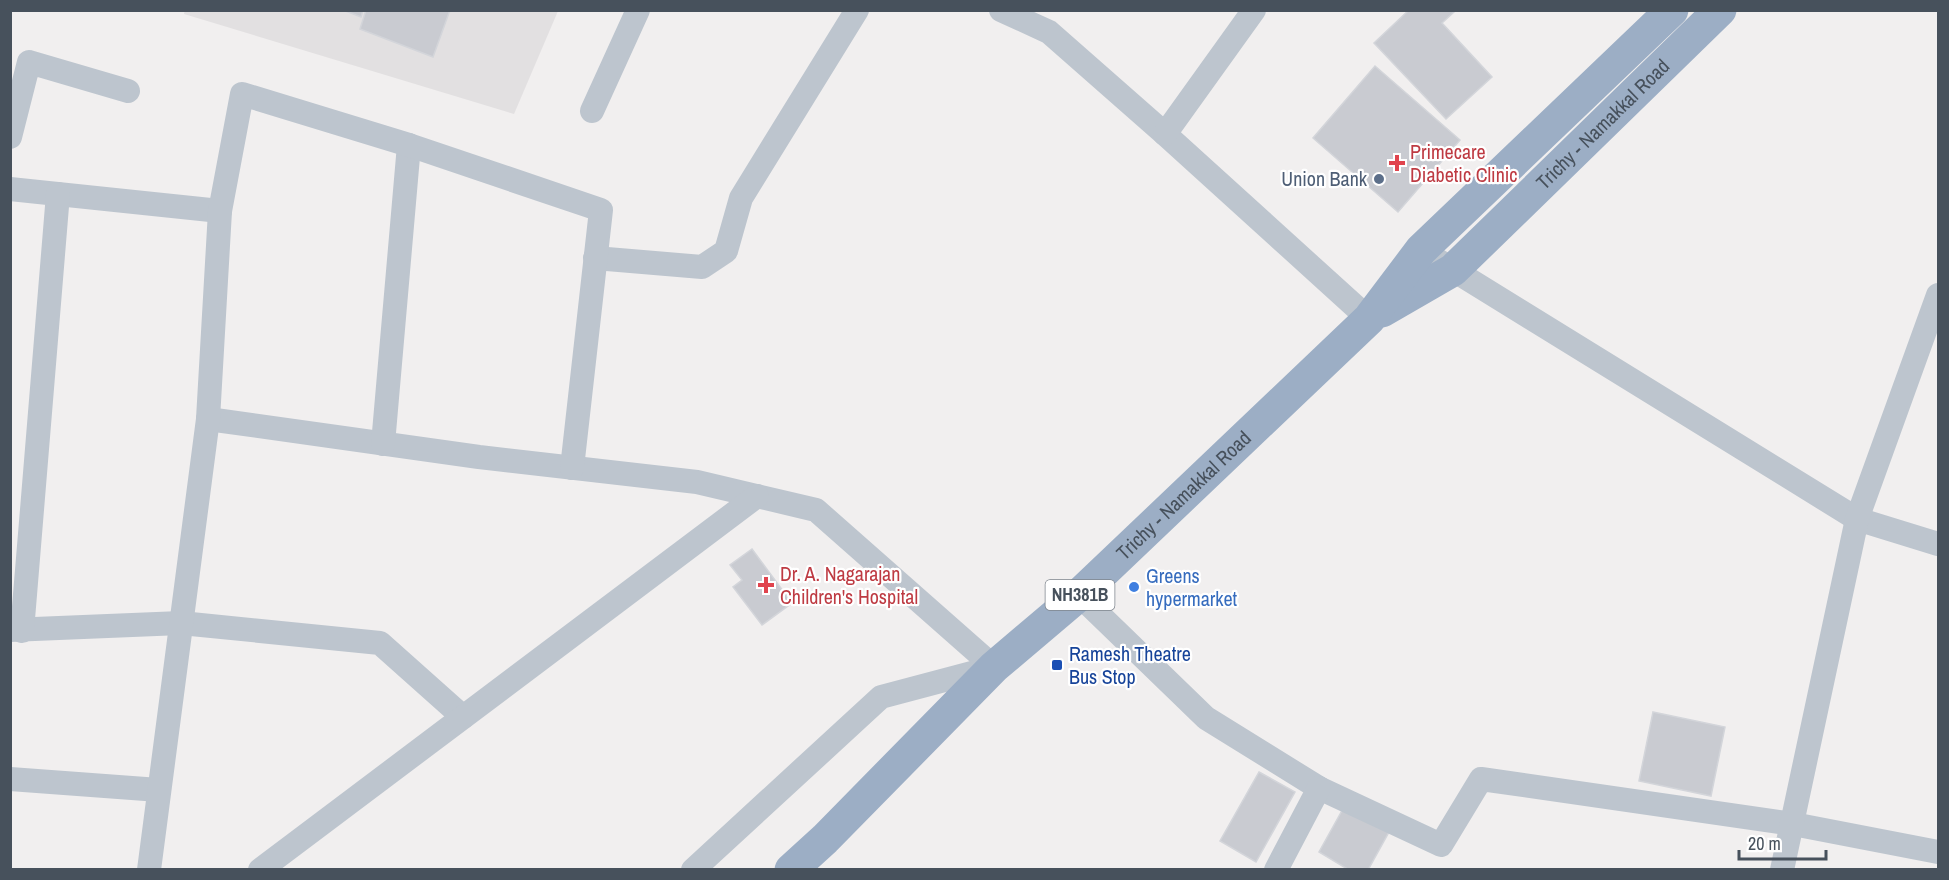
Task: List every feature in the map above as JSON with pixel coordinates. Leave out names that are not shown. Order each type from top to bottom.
[{"type":"highway","name":"Trichy - Namakkal Road","points":[[791,870],[825,839],[994,667],[1079,595],[1369,319],[1421,250],[1672,10]]},
{"type":"highway","name":"Trichy - Namakkal Road","points":[[1369,319],[1453,270],[1720,10]]},
{"type":"street","points":[[592,111],[639,10]]},
{"type":"street","points":[[595,258],[702,267],[726,251],[741,198],[857,10]]},
{"type":"street","points":[[1001,10],[1049,32],[1166,134],[1369,319]]},
{"type":"street","points":[[1166,134],[1254,10]]},
{"type":"street","points":[[10,137],[29,62],[128,91]]},
{"type":"street","points":[[149,870],[208,419],[220,211],[242,94],[409,145],[601,210],[572,468]]},
{"type":"street","points":[[383,444],[409,145]]},
{"type":"street","points":[[10,189],[220,211]]},
{"type":"street","points":[[58,194],[16,630],[181,622],[380,643],[463,717]]},
{"type":"street","points":[[1421,250],[1857,519],[1938,544]]},
{"type":"street","points":[[1782,870],[1857,519],[1938,295]]},
{"type":"street","points":[[208,419],[383,444],[698,482],[816,510],[994,667]]},
{"type":"street","points":[[260,870],[757,496]]},
{"type":"street","points":[[1079,595],[1206,718],[1319,788],[1442,845],[1481,779],[1793,824],[1938,852]]},
{"type":"street","points":[[693,870],[881,697],[994,667]]},
{"type":"street","points":[[10,779],[159,790]]},
{"type":"street","points":[[1276,870],[1319,788]]},
{"type":"street","points":[[1936,870],[1938,861]]},
{"type":"shaded area","points":[[185,10],[558,11],[514,114],[184,14]]},
{"type":"building","points":[[343,10],[363,10],[361,17]]},
{"type":"building","points":[[366,10],[450,10],[433,57],[360,29]]},
{"type":"building","points":[[1409,10],[1452,10],[1454,12],[1442,23],[1492,77],[1446,119],[1374,43]]},
{"type":"building","points":[[1375,66],[1460,140],[1398,212],[1313,138]]},
{"type":"building","points":[[752,549],[792,603],[762,625],[733,587],[742,580],[730,565]]},
{"type":"building","points":[[1653,712],[1725,727],[1711,796],[1639,781]]},
{"type":"building","points":[[1259,772],[1295,792],[1256,862],[1220,841]]},
{"type":"building","points":[[1344,807],[1389,832],[1368,870],[1349,870],[1319,852]]},
{"type":"place","name":"Primecare Diabetic Clinic","points":[[1397,163]]},
{"type":"place","name":"Union Bank","points":[[1379,179]]},
{"type":"place","name":"Dr. A. Nagarajan Children's Hospital","points":[[766,585]]},
{"type":"place","name":"Greens hypermarket","points":[[1134,587]]},
{"type":"place","name":"Ramesh Theatre Bus Stop","points":[[1057,665]]}]
